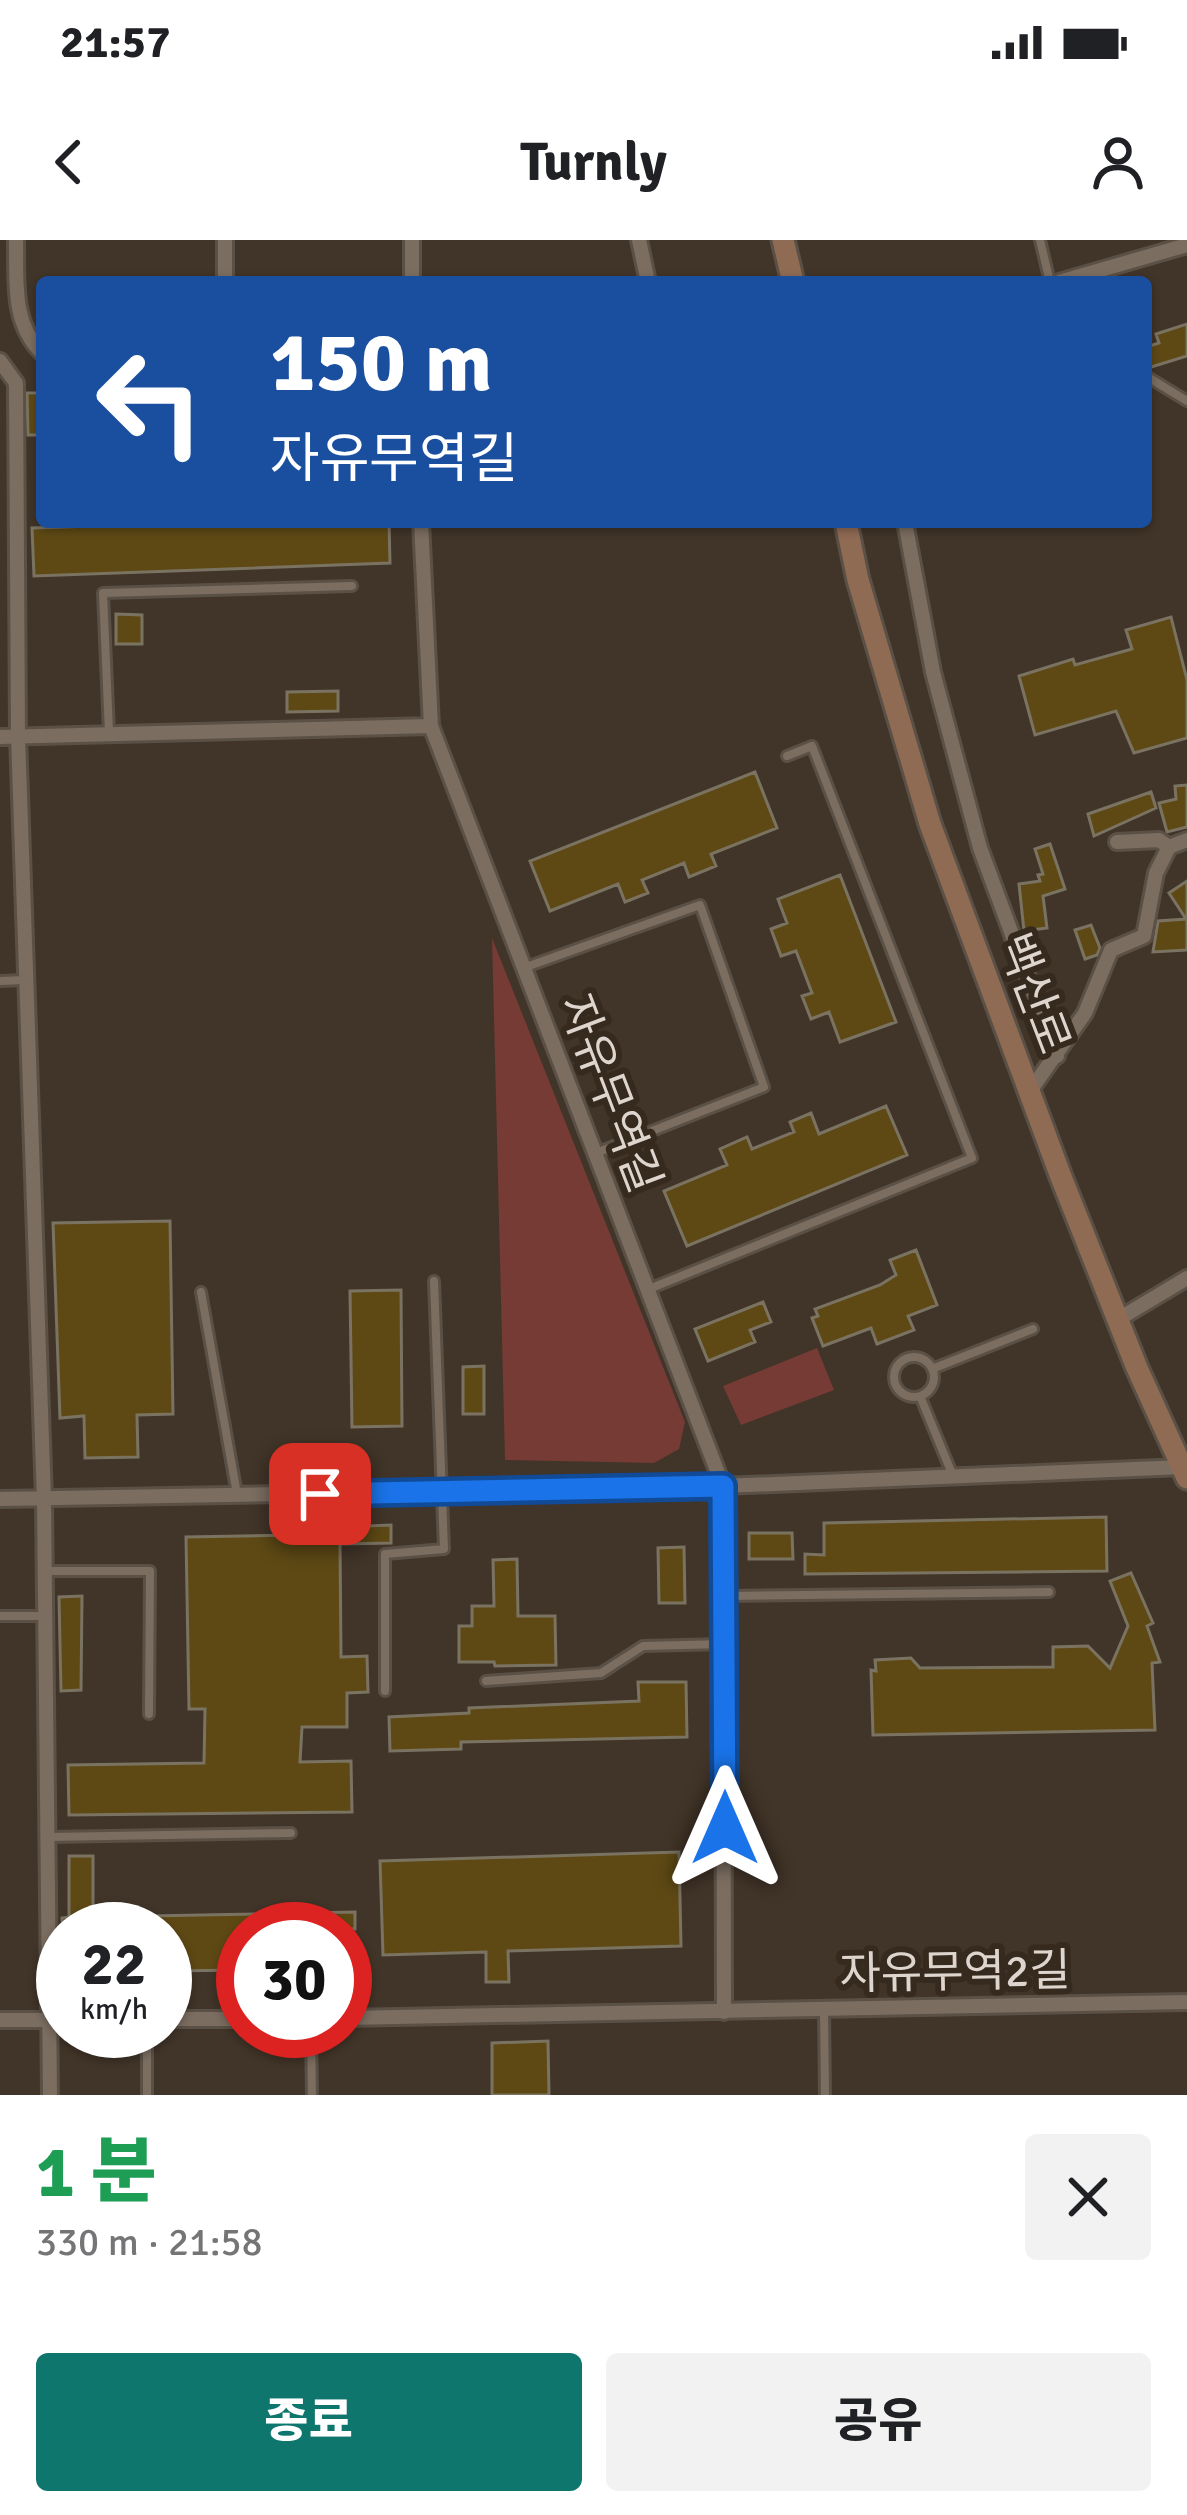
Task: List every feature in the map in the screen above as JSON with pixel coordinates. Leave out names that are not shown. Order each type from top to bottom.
[{"type":"main road","points":[[783,240],[792,276]]},
{"type":"main road","name":"백산로","points":[[847,528],[858,580],[930,824],[1117,1320],[1185,1473]]},
{"type":"street","points":[[16,240],[17,309],[36,347]]},
{"type":"street","points":[[225,240],[225,276]]},
{"type":"street","points":[[412,240],[412,276]]},
{"type":"street","points":[[639,240],[647,276]]},
{"type":"street","points":[[1109,275],[1187,245]]},
{"type":"street","points":[[0,361],[16,383],[18,736],[44,1499],[49,1902]]},
{"type":"street","name":"자유무역길","points":[[421,528],[431,726],[723,1486]]},
{"type":"street","points":[[905,528],[933,672],[980,848],[1057,1056]]},
{"type":"street","points":[[0,736],[431,726]]},
{"type":"street","points":[[1117,842],[1159,839],[1168,848]]},
{"type":"street","points":[[1030,1091],[1085,1013],[1112,950],[1144,936],[1156,874],[1168,848],[1187,840]]},
{"type":"street","points":[[1117,1320],[1187,1278]]},
{"type":"street","points":[[0,1499],[1185,1473]]},
{"type":"street","points":[[723,1486],[724,2012]]},
{"type":"street","name":"자유무역2길","points":[[372,2018],[1187,2002]]},
{"type":"street","points":[[0,2020],[36,2020]]},
{"type":"street","points":[[50,2095],[52,2058]]},
{"type":"lane","points":[[1040,240],[1049,276]]},
{"type":"lane","points":[[1152,380],[1187,401]]},
{"type":"lane","points":[[109,734],[103,593],[352,586]]},
{"type":"lane","points":[[648,1289],[972,1158],[812,746],[787,756]]},
{"type":"lane","points":[[524,968],[700,905],[764,1087],[596,1153]]},
{"type":"lane","points":[[0,981],[26,980]]},
{"type":"lane","points":[[385,1691],[385,1554],[444,1549],[434,1281]]},
{"type":"lane","points":[[201,1292],[237,1496]]},
{"type":"lane","points":[[932,1369],[1033,1329]]},
{"type":"lane","points":[[910,1358],[923,1360],[932,1369],[934,1382],[920,1396],[908,1396],[898,1388],[896,1370],[910,1358]]},
{"type":"lane","points":[[920,1396],[954,1477]]},
{"type":"lane","points":[[45,1571],[150,1570],[149,1714]]},
{"type":"lane","points":[[725,1596],[1048,1592]]},
{"type":"lane","points":[[0,1616],[45,1616]]},
{"type":"lane","points":[[487,1682],[601,1673],[643,1646],[726,1644]]},
{"type":"lane","points":[[46,1837],[291,1833]]},
{"type":"lane","points":[[824,2010],[825,2095]]},
{"type":"lane","points":[[147,2058],[147,2095]]},
{"type":"lane","points":[[311,2058],[312,2095]]},
{"type":"shaded area","points":[[492,938],[685,1422],[679,1449],[654,1463],[505,1460]]},
{"type":"shaded area","points":[[817,1348],[834,1390],[741,1425],[723,1386]]},
{"type":"building","points":[[1187,324],[1187,356],[1152,367],[1152,345],[1159,343],[1156,334]]},
{"type":"building","points":[[27,393],[36,393],[36,435],[28,435]]},
{"type":"building","points":[[32,528],[389,528],[390,563],[34,576]]},
{"type":"building","points":[[116,614],[142,615],[142,644],[116,644]]},
{"type":"building","points":[[1171,617],[1187,680],[1187,738],[1134,753],[1116,711],[1035,735],[1019,676],[1073,659],[1075,665],[1132,649],[1126,630]]},
{"type":"building","points":[[338,691],[338,711],[287,712],[287,692]]},
{"type":"building","points":[[755,772],[777,828],[711,854],[716,866],[689,877],[684,863],[642,880],[648,893],[625,902],[618,884],[550,911],[530,861]]},
{"type":"building","points":[[1187,785],[1187,827],[1167,832],[1159,803],[1176,799],[1175,786]]},
{"type":"building","points":[[1151,792],[1156,808],[1094,836],[1088,814]]},
{"type":"building","points":[[1050,844],[1065,889],[1043,896],[1047,928],[1024,931],[1019,884],[1040,881],[1038,875],[1043,874],[1035,849]]},
{"type":"building","points":[[840,875],[896,1022],[840,1042],[829,1012],[811,1019],[802,996],[812,993],[796,951],[781,956],[771,929],[787,923],[778,899]]},
{"type":"building","points":[[1187,881],[1187,950],[1153,952],[1158,921],[1186,919],[1169,893]]},
{"type":"building","points":[[1091,925],[1100,948],[1097,955],[1085,959],[1075,930]]},
{"type":"building","points":[[886,1106],[907,1155],[687,1246],[664,1191],[727,1165],[720,1149],[747,1137],[752,1149],[794,1132],[790,1122],[811,1113],[819,1134]]},
{"type":"building","points":[[170,1221],[173,1414],[137,1415],[138,1457],[85,1458],[84,1416],[60,1418],[53,1223]]},
{"type":"building","points":[[916,1250],[937,1305],[908,1316],[914,1330],[877,1344],[871,1328],[823,1346],[812,1318],[818,1316],[815,1309],[880,1285],[896,1275],[890,1260]]},
{"type":"building","points":[[401,1290],[402,1426],[352,1427],[350,1291]]},
{"type":"building","points":[[763,1302],[771,1322],[750,1330],[755,1342],[708,1361],[695,1329]]},
{"type":"building","points":[[484,1366],[484,1414],[463,1414],[463,1367]]},
{"type":"building","points":[[1106,1517],[1107,1571],[805,1574],[805,1554],[824,1555],[824,1523]]},
{"type":"building","points":[[391,1525],[391,1543],[340,1544],[341,1657],[367,1656],[368,1692],[347,1693],[347,1727],[302,1727],[300,1762],[351,1761],[352,1812],[69,1815],[68,1765],[204,1763],[205,1709],[189,1709],[186,1537],[293,1535],[293,1529]]},
{"type":"building","points":[[749,1533],[792,1533],[793,1559],[749,1559]]},
{"type":"building","points":[[684,1547],[685,1603],[659,1603],[658,1548]]},
{"type":"building","points":[[517,1559],[518,1616],[555,1616],[556,1665],[459,1662],[459,1626],[472,1626],[472,1606],[494,1606],[493,1560]]},
{"type":"building","points":[[1131,1573],[1153,1623],[1147,1626],[1160,1662],[1152,1663],[1155,1730],[873,1735],[871,1670],[876,1671],[875,1660],[911,1658],[920,1668],[1053,1667],[1053,1647],[1088,1646],[1110,1668],[1128,1626],[1110,1581]]},
{"type":"building","points":[[82,1596],[81,1690],[61,1691],[59,1597]]},
{"type":"building","points":[[638,1682],[686,1682],[687,1737],[461,1742],[461,1749],[390,1751],[389,1717],[469,1713],[469,1708],[639,1701]]},
{"type":"building","points":[[679,1852],[681,1946],[508,1951],[509,1982],[486,1982],[486,1952],[383,1955],[380,1861]]},
{"type":"building","points":[[69,1856],[93,1856],[93,1902],[69,1902]]},
{"type":"building","points":[[192,1915],[216,1915],[216,1970],[192,1971]]},
{"type":"building","points":[[548,2041],[549,2095],[492,2095],[492,2043]]},
{"type":"route","points":[[320,1494],[723,1486],[725,1828]]}]
